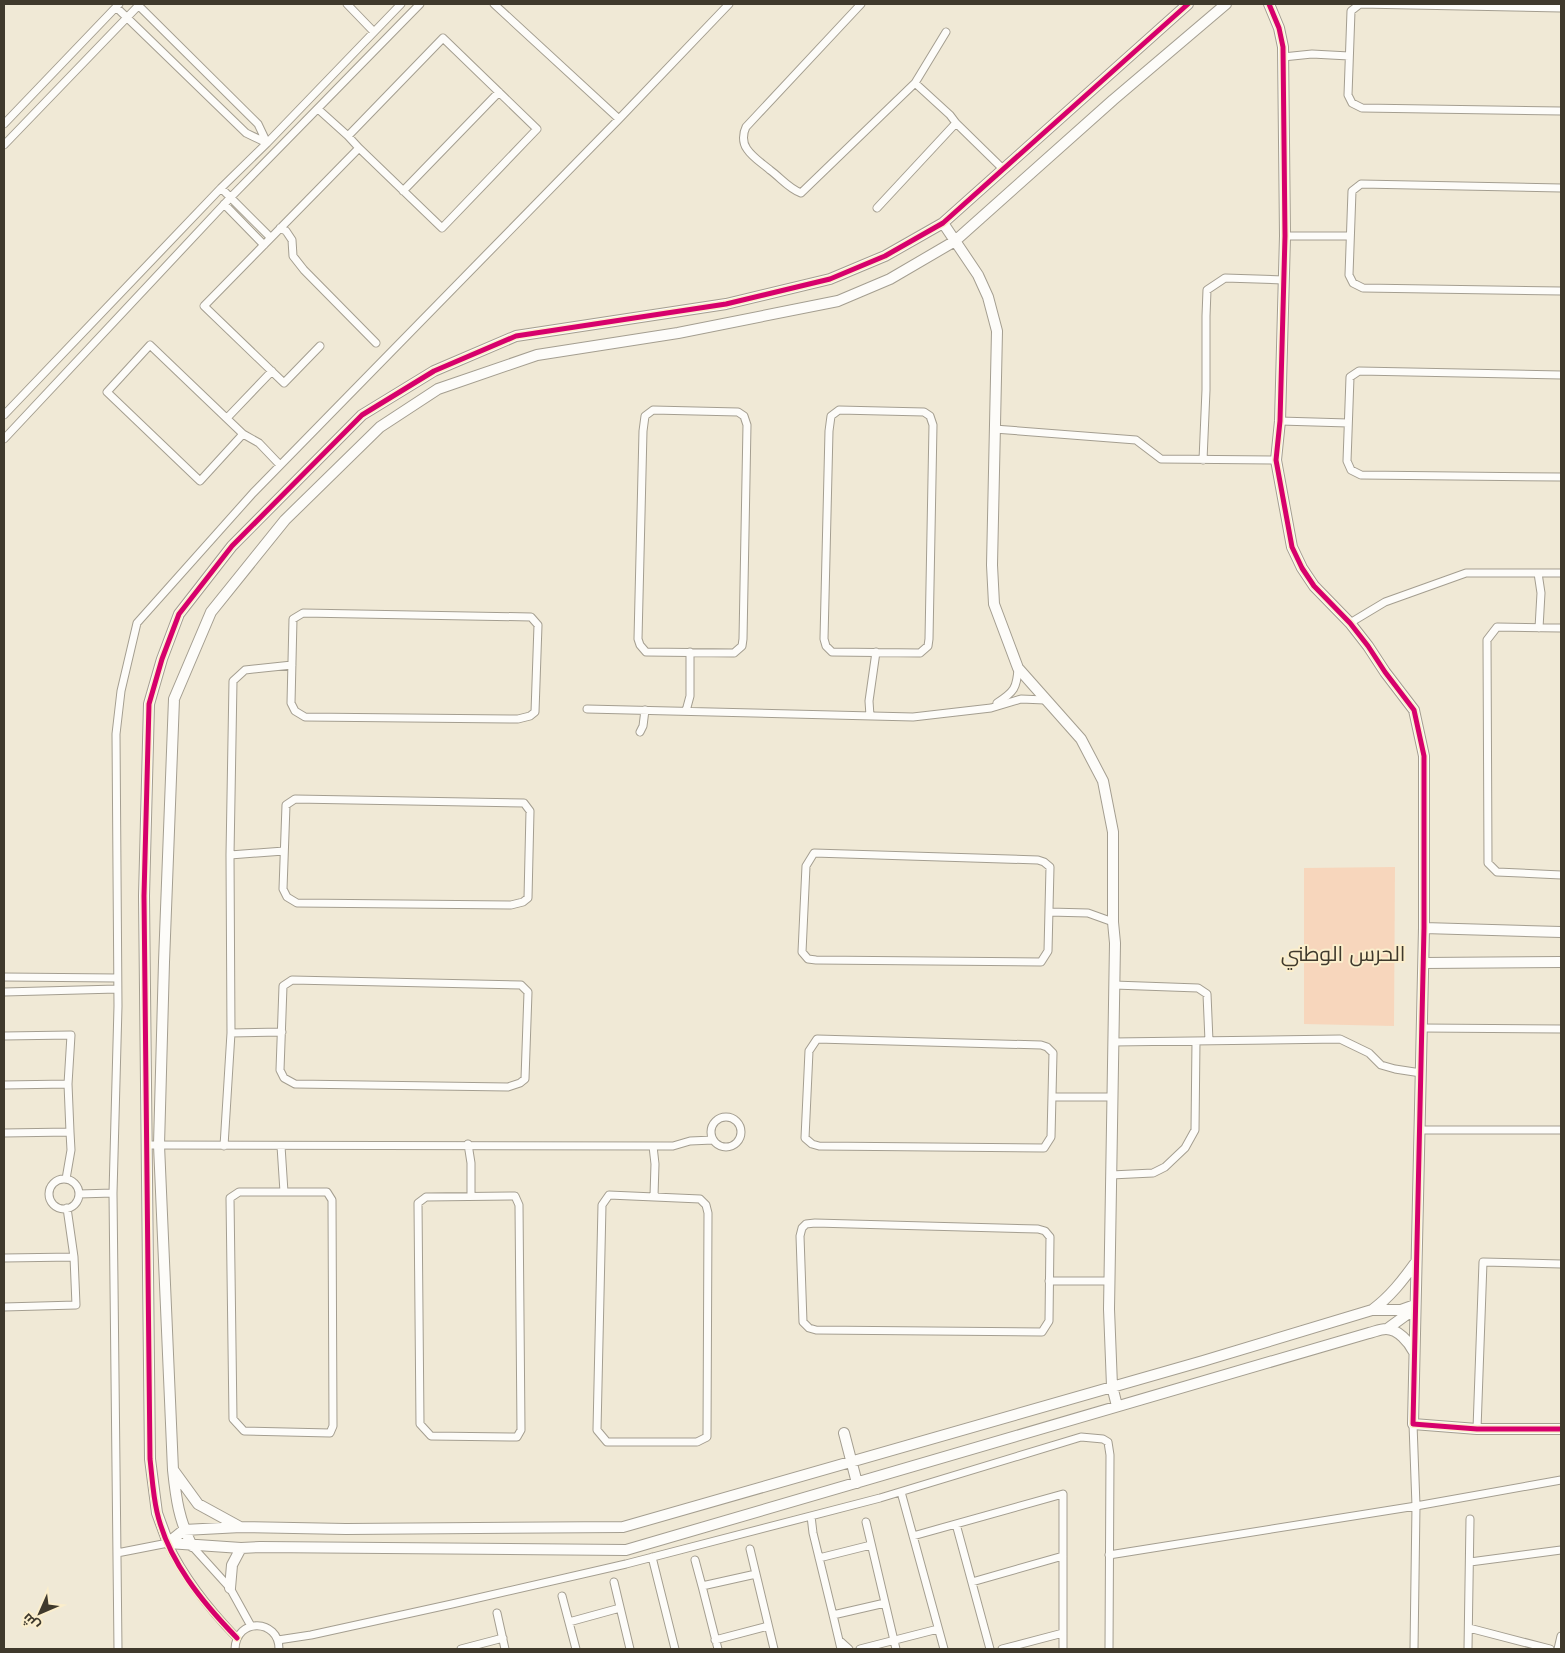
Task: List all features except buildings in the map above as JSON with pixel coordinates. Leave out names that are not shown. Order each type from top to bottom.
[{"type":"street","points":[[4,145],[139,4],[258,124],[268,143]]},
{"type":"street","points":[[346,4],[374,32]]},
{"type":"street","points":[[4,415],[221,188],[268,143],[401,4]]},
{"type":"street","points":[[4,439],[227,201],[420,4]]},
{"type":"street","points":[[494,4],[619,119]]},
{"type":"street","points":[[118,1649],[112,1193],[117,989],[116,734],[121,691],[137,623],[246,500],[619,119],[728,4]]},
{"type":"street","points":[[861,4],[746,127],[743,133],[746,148],[760,163],[771,170],[791,189],[801,193],[915,83],[946,32]]},
{"type":"street","points":[[237,1638],[198,1593],[177,1563],[157,1513],[150,1459],[144,896],[149,704],[162,659],[179,614],[232,546],[362,415],[434,370],[516,336],[726,304],[830,279],[885,256],[943,223],[1188,4]]},
{"type":"street","points":[[251,1626],[230,1588],[192,1546],[176,1506],[159,1145],[174,700],[211,612],[285,520],[380,427],[438,389],[538,355],[678,332],[838,301],[890,279],[955,241],[1113,100],[1226,4]]},
{"type":"street","points":[[1270,4],[1279,28],[1283,47],[1285,236],[1280,421],[1276,460],[1292,547],[1302,568],[1314,586],[1350,623],[1414,710],[1424,756],[1424,962],[1413,1424],[1416,1506],[1414,1649]]},
{"type":"street","points":[[1561,8],[1360,4],[1351,11],[1348,95],[1352,103],[1362,108],[1561,111]]},
{"type":"street","points":[[4,124],[118,5],[127,18],[246,133],[268,143]]},
{"type":"street","points":[[318,109],[442,228],[538,129],[443,38],[348,136]]},
{"type":"street","points":[[1283,57],[1312,54],[1349,56]]},
{"type":"street","points":[[915,83],[950,115],[1003,169]]},
{"type":"street","points":[[403,191],[499,92]]},
{"type":"street","points":[[877,208],[956,123]]},
{"type":"street","points":[[320,346],[284,382],[204,306],[359,148]]},
{"type":"street","points":[[1561,188],[1361,184],[1352,191],[1349,275],[1353,283],[1363,288],[1561,291]]},
{"type":"street","points":[[221,188],[227,201],[264,245]]},
{"type":"street","points":[[227,201],[270,238]]},
{"type":"street","points":[[943,223],[978,275],[988,297],[997,331],[992,565],[994,604],[1018,668],[1081,739],[1103,781],[1113,832],[1113,922],[1115,943],[1110,1281],[1112,1386],[1117,1406]]},
{"type":"street","points":[[280,228],[286,231],[292,240],[293,256],[304,270],[376,343]]},
{"type":"street","points":[[1285,236],[1350,236]]},
{"type":"street","points":[[1203,460],[1208,290],[1225,278],[1283,280]]},
{"type":"street","points":[[243,434],[200,481],[107,392],[150,345],[243,434],[259,443],[280,465]]},
{"type":"street","points":[[227,418],[272,371]]},
{"type":"street","points":[[1561,375],[1359,371],[1350,377],[1347,462],[1351,470],[1361,475],[1561,477]]},
{"type":"street","points":[[653,410],[738,412],[744,416],[747,425],[742,646],[734,652],[690,652],[646,652],[638,639],[643,431],[645,416],[653,410]]},
{"type":"street","points":[[839,410],[924,412],[930,416],[933,425],[928,646],[920,653],[876,652],[832,652],[826,646],[824,639],[829,431],[831,416],[839,410]]},
{"type":"street","points":[[1280,421],[1348,423]]},
{"type":"street","points":[[994,429],[1136,440],[1161,459],[1276,460]]},
{"type":"street","points":[[1350,623],[1385,602],[1466,573],[1561,573]]},
{"type":"street","points":[[1538,573],[1540,593],[1538,628]]},
{"type":"street","points":[[303,613],[531,617],[538,625],[535,712],[530,716],[518,719],[305,717],[295,711],[291,703],[292,665],[293,619],[303,613]]},
{"type":"street","points":[[1561,628],[1497,628],[1487,640],[1488,863],[1497,872],[1561,875]]},
{"type":"street","points":[[686,712],[690,696],[690,652]]},
{"type":"street","points":[[870,716],[869,700],[876,652]]},
{"type":"street","points":[[224,1146],[231,1033],[230,855],[233,682],[245,670],[292,665]]},
{"type":"street","points":[[991,708],[1012,692],[1017,684],[1018,668]]},
{"type":"street","points":[[587,709],[913,718],[991,708],[1021,699],[1045,700]]},
{"type":"street","points":[[640,732],[643,726],[644,710]]},
{"type":"street","points":[[295,798],[524,803],[530,811],[528,898],[523,902],[511,905],[297,903],[287,897],[283,889],[284,851],[286,805],[295,798]]},
{"type":"street","points":[[230,855],[284,851]]},
{"type":"street","points":[[814,853],[1038,860],[1050,867],[1049,912],[1048,952],[1041,962],[816,960],[808,958],[802,952],[806,866],[814,853]]},
{"type":"street","points":[[1049,912],[1088,913],[1113,922]]},
{"type":"street","points":[[1424,928],[1561,932]]},
{"type":"street","points":[[1424,962],[1561,962]]},
{"type":"street","points":[[4,977],[117,978]]},
{"type":"street","points":[[292,980],[521,984],[528,992],[525,1079],[520,1083],[508,1086],[295,1084],[284,1078],[280,1070],[282,1032],[283,986],[292,980]]},
{"type":"street","points":[[1114,985],[1198,988],[1207,994],[1209,1041]]},
{"type":"street","points":[[4,992],[117,989]]},
{"type":"street","points":[[1422,1028],[1561,1029]]},
{"type":"street","points":[[231,1033],[282,1032]]},
{"type":"street","points":[[4,1036],[71,1035],[68,1084],[71,1150],[66,1179]]},
{"type":"street","points":[[817,1039],[1041,1045],[1047,1047],[1053,1053],[1052,1097],[1051,1137],[1044,1148],[819,1146],[812,1144],[805,1138],[810,1051],[817,1039]]},
{"type":"street","points":[[1113,1042],[1340,1039],[1369,1053],[1381,1065],[1395,1070],[1421,1073]]},
{"type":"street","points":[[1111,1175],[1153,1173],[1165,1167],[1185,1148],[1195,1130],[1196,1041]]},
{"type":"street","points":[[4,1085],[68,1084]]},
{"type":"street","points":[[1052,1097],[1112,1097]]},
{"type":"street","points":[[146,1146],[468,1144],[673,1146],[690,1141],[713,1140],[716,1144],[726,1147],[736,1143],[741,1134],[739,1124],[736,1120],[727,1116],[718,1119],[710,1131],[713,1140]]},
{"type":"street","points":[[1420,1130],[1561,1130]]},
{"type":"street","points":[[4,1134],[70,1132]]},
{"type":"street","points":[[468,1144],[472,1163],[471,1196]]},
{"type":"street","points":[[281,1146],[284,1192]]},
{"type":"street","points":[[653,1146],[655,1164],[654,1196]]},
{"type":"street","points":[[66,1179],[77,1185],[79,1194],[76,1203],[67,1208],[57,1207],[53,1204],[49,1194],[50,1189],[56,1181],[66,1179]]},
{"type":"street","points":[[239,1192],[284,1192],[328,1192],[332,1200],[333,1426],[330,1433],[244,1431],[233,1420],[230,1198],[239,1192]]},
{"type":"street","points":[[79,1194],[112,1193]]},
{"type":"street","points":[[609,1195],[654,1196],[700,1199],[706,1205],[708,1213],[707,1437],[697,1442],[607,1442],[597,1430],[602,1205],[609,1195]]},
{"type":"street","points":[[471,1196],[515,1196],[519,1205],[521,1430],[517,1437],[431,1436],[420,1424],[418,1203],[426,1197],[471,1196]]},
{"type":"street","points":[[4,1307],[76,1305],[74,1257],[67,1208]]},
{"type":"street","points":[[814,1223],[1038,1229],[1045,1231],[1050,1237],[1049,1281],[1049,1321],[1042,1332],[816,1330],[809,1328],[803,1322],[800,1236],[802,1228],[806,1224],[814,1223]]},
{"type":"street","points":[[4,1258],[74,1257]]},
{"type":"street","points":[[1372,1310],[1383,1302],[1396,1288],[1416,1262]]},
{"type":"street","points":[[1477,1429],[1483,1262],[1561,1264]]},
{"type":"street","points":[[1049,1281],[1110,1281]]},
{"type":"street","points":[[168,1543],[184,1530],[240,1527],[374,1529],[623,1527],[1372,1310],[1401,1310],[1415,1306]]},
{"type":"street","points":[[117,1553],[168,1543],[241,1548],[626,1550],[1387,1329],[1415,1306]]},
{"type":"street","points":[[1387,1329],[1402,1336],[1410,1343],[1414,1352]]},
{"type":"street","points":[[1413,1424],[1477,1429],[1561,1428]]},
{"type":"street","points":[[844,1433],[857,1483]]},
{"type":"street","points":[[278,1640],[311,1635],[452,1604],[652,1557],[901,1492],[1081,1437],[1103,1439],[1108,1442],[1110,1455],[1109,1649]]},
{"type":"street","points":[[173,1470],[198,1504],[240,1527]]},
{"type":"street","points":[[1109,1554],[1416,1506],[1561,1480]]},
{"type":"street","points":[[901,1492],[944,1649]]},
{"type":"street","points":[[913,1536],[1064,1494],[1063,1649]]},
{"type":"street","points":[[811,1516],[813,1533],[841,1649]]},
{"type":"street","points":[[1468,1649],[1470,1519]]},
{"type":"street","points":[[866,1522],[896,1649]]},
{"type":"street","points":[[956,1524],[990,1649]]},
{"type":"street","points":[[819,1558],[871,1545]]},
{"type":"street","points":[[230,1588],[232,1565],[241,1548]]},
{"type":"street","points":[[750,1549],[774,1649]]},
{"type":"street","points":[[1470,1562],[1561,1550]]},
{"type":"street","points":[[972,1582],[1063,1556]]},
{"type":"street","points":[[652,1557],[675,1649]]},
{"type":"street","points":[[695,1560],[718,1649]]},
{"type":"street","points":[[702,1586],[756,1574]]},
{"type":"street","points":[[614,1582],[630,1649]]},
{"type":"street","points":[[562,1596],[576,1649]]},
{"type":"street","points":[[833,1615],[885,1603]]},
{"type":"street","points":[[569,1622],[620,1608]]},
{"type":"street","points":[[497,1613],[505,1649]]},
{"type":"street","points":[[236,1649],[237,1638],[242,1631],[251,1626],[265,1627],[275,1635],[278,1640],[279,1649]]},
{"type":"street","points":[[716,1640],[768,1626]]},
{"type":"street","points":[[1469,1628],[1550,1649]]},
{"type":"street","points":[[860,1649],[938,1629]]},
{"type":"street","points":[[1002,1649],[1063,1633]]},
{"type":"street","points":[[1558,1649],[1561,1636]]},
{"type":"street","points":[[461,1649],[503,1638]]},
{"type":"street","points":[[839,1639],[849,1649]]},
{"type":"shaded area","points":[[1395,867],[1394,1026],[1304,1024],[1304,868]]},
{"type":"cycle path","points":[[237,1638],[188,1580],[169,1547],[157,1512],[150,1459],[144,896],[149,704],[162,659],[179,614],[232,546],[362,415],[434,371],[516,336],[726,304],[830,279],[885,256],[943,223],[1188,4]]},
{"type":"cycle path","points":[[1269,4],[1279,28],[1283,47],[1285,236],[1280,421],[1276,460],[1292,547],[1302,568],[1314,586],[1350,623],[1414,710],[1424,756],[1424,928],[1413,1424],[1477,1429],[1561,1429]]},
{"type":"district","name":"الحرس الوطني","points":[[1343,954]]}]
